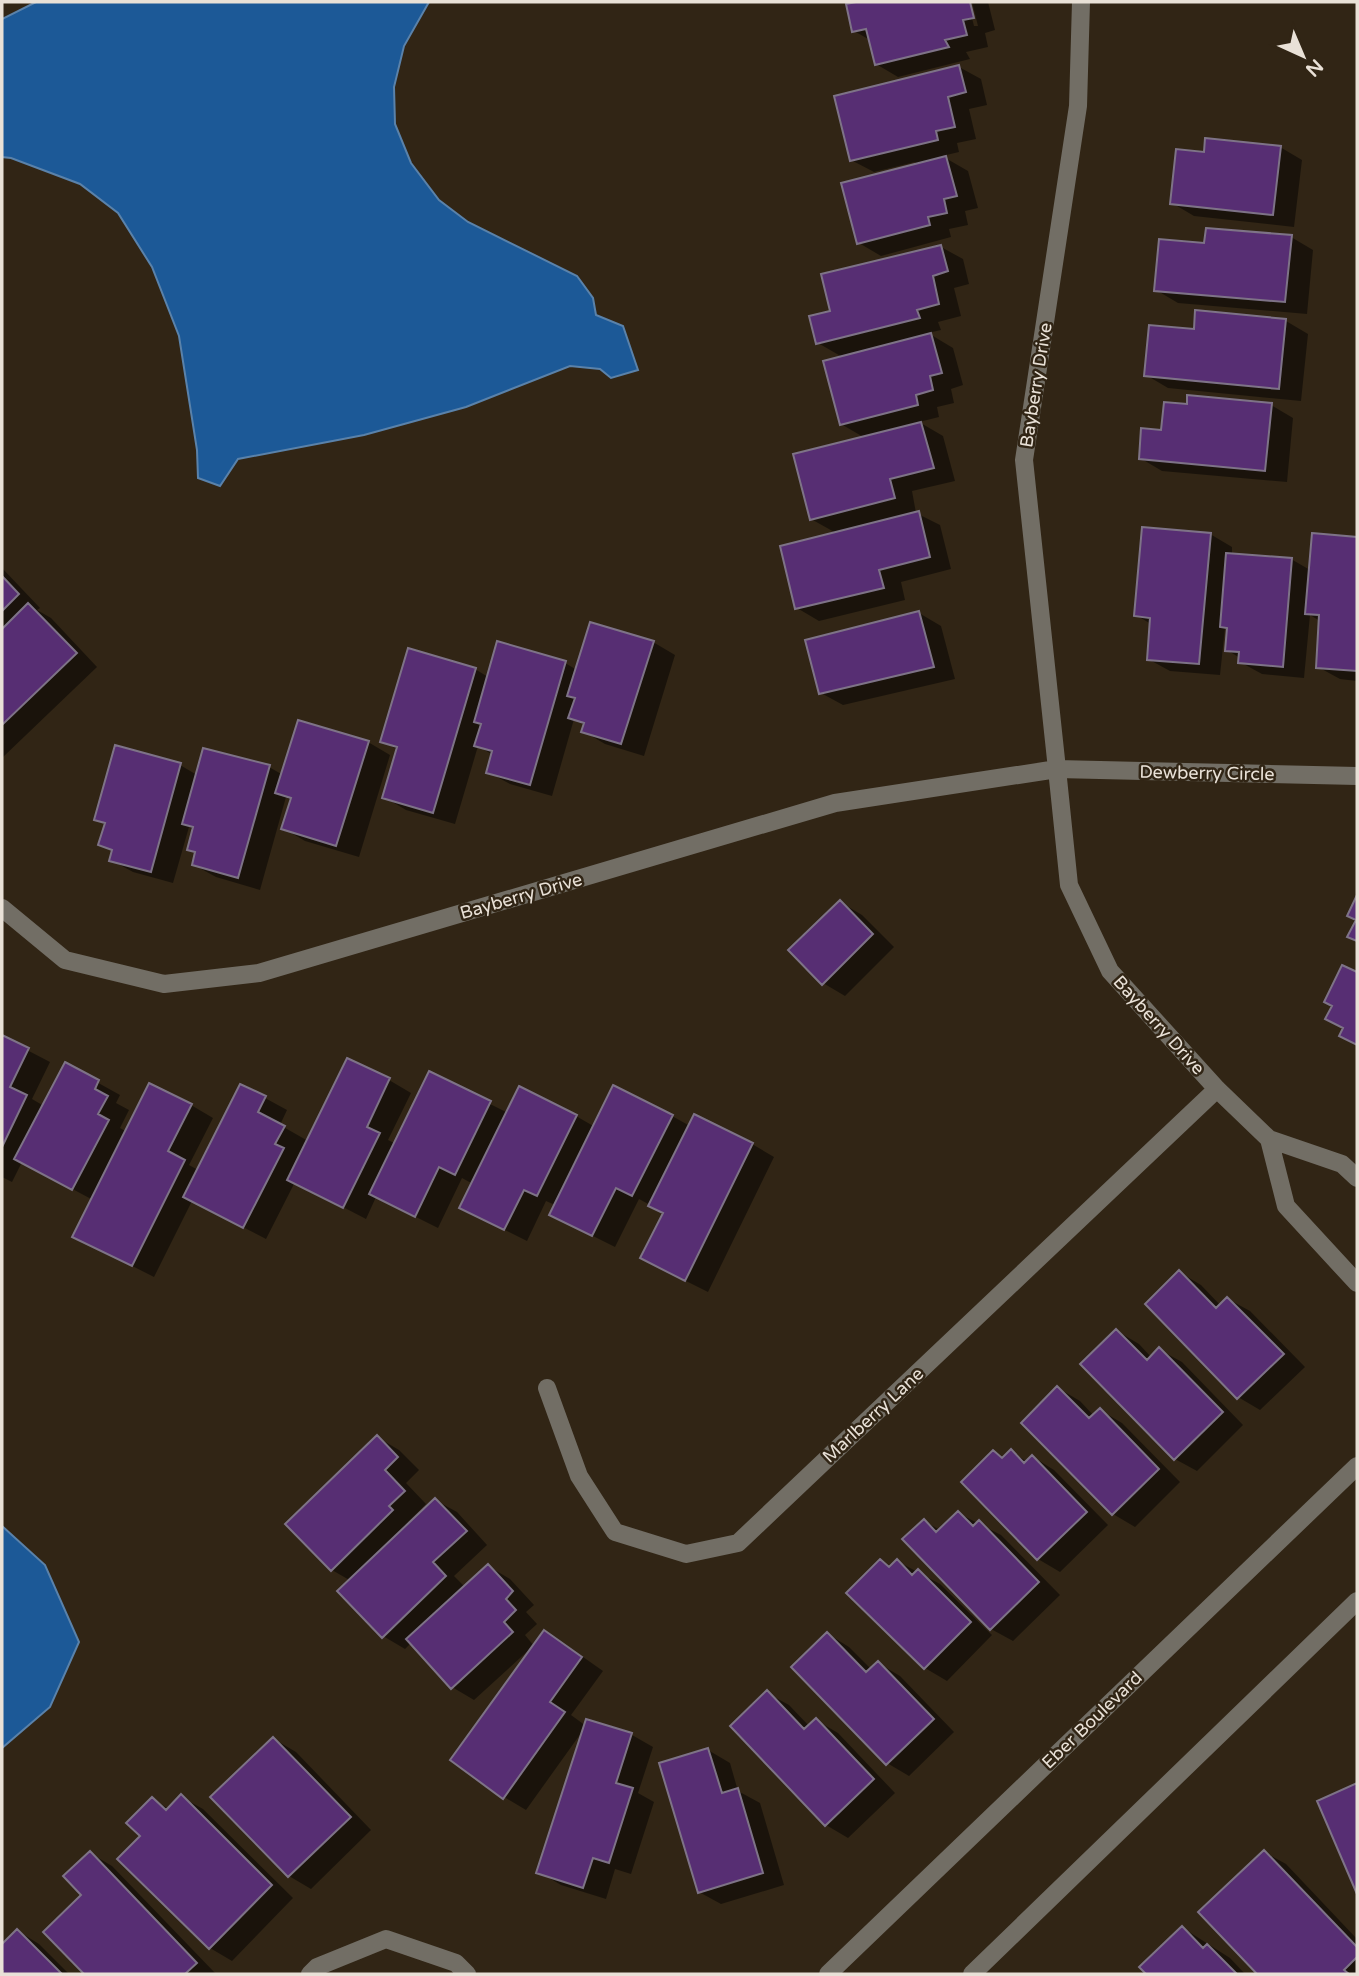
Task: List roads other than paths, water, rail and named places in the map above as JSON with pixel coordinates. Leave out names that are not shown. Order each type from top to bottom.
[{"type":"street","name":"Bayberry Drive","points":[[1081,2],[1079,106],[1024,460],[1069,885],[1110,971],[1217,1089],[1269,1139],[1342,1164],[1357,1178]]},
{"type":"street","name":"Bayberry Drive","points":[[2,908],[65,960],[164,984],[260,973],[835,803],[1057,769]]},
{"type":"street","name":"Dewberry Circle","points":[[1057,769],[1357,776]]},
{"type":"street","name":"Marlberry Lane","points":[[547,1388],[579,1476],[615,1532],[686,1554],[738,1543],[1217,1089]]},
{"type":"street","points":[[1269,1139],[1286,1206],[1357,1283]]},
{"type":"street","name":"Eber Boulevard","points":[[828,1974],[1357,1466]]},
{"type":"street","points":[[972,1974],[1357,1601]]},
{"type":"street","points":[[310,1974],[317,1967],[386,1939],[456,1963],[467,1974]]},
{"type":"water","points":[[36,2],[429,2],[404,46],[394,87],[395,124],[411,163],[439,200],[468,222],[577,276],[593,298],[596,315],[623,326],[638,370],[611,378],[600,369],[570,366],[466,407],[364,435],[238,459],[220,486],[198,478],[197,450],[179,336],[152,267],[118,213],[80,184],[2,157],[2,19]]},
{"type":"water","points":[[2,1526],[45,1565],[79,1642],[50,1707],[2,1748]]}]
